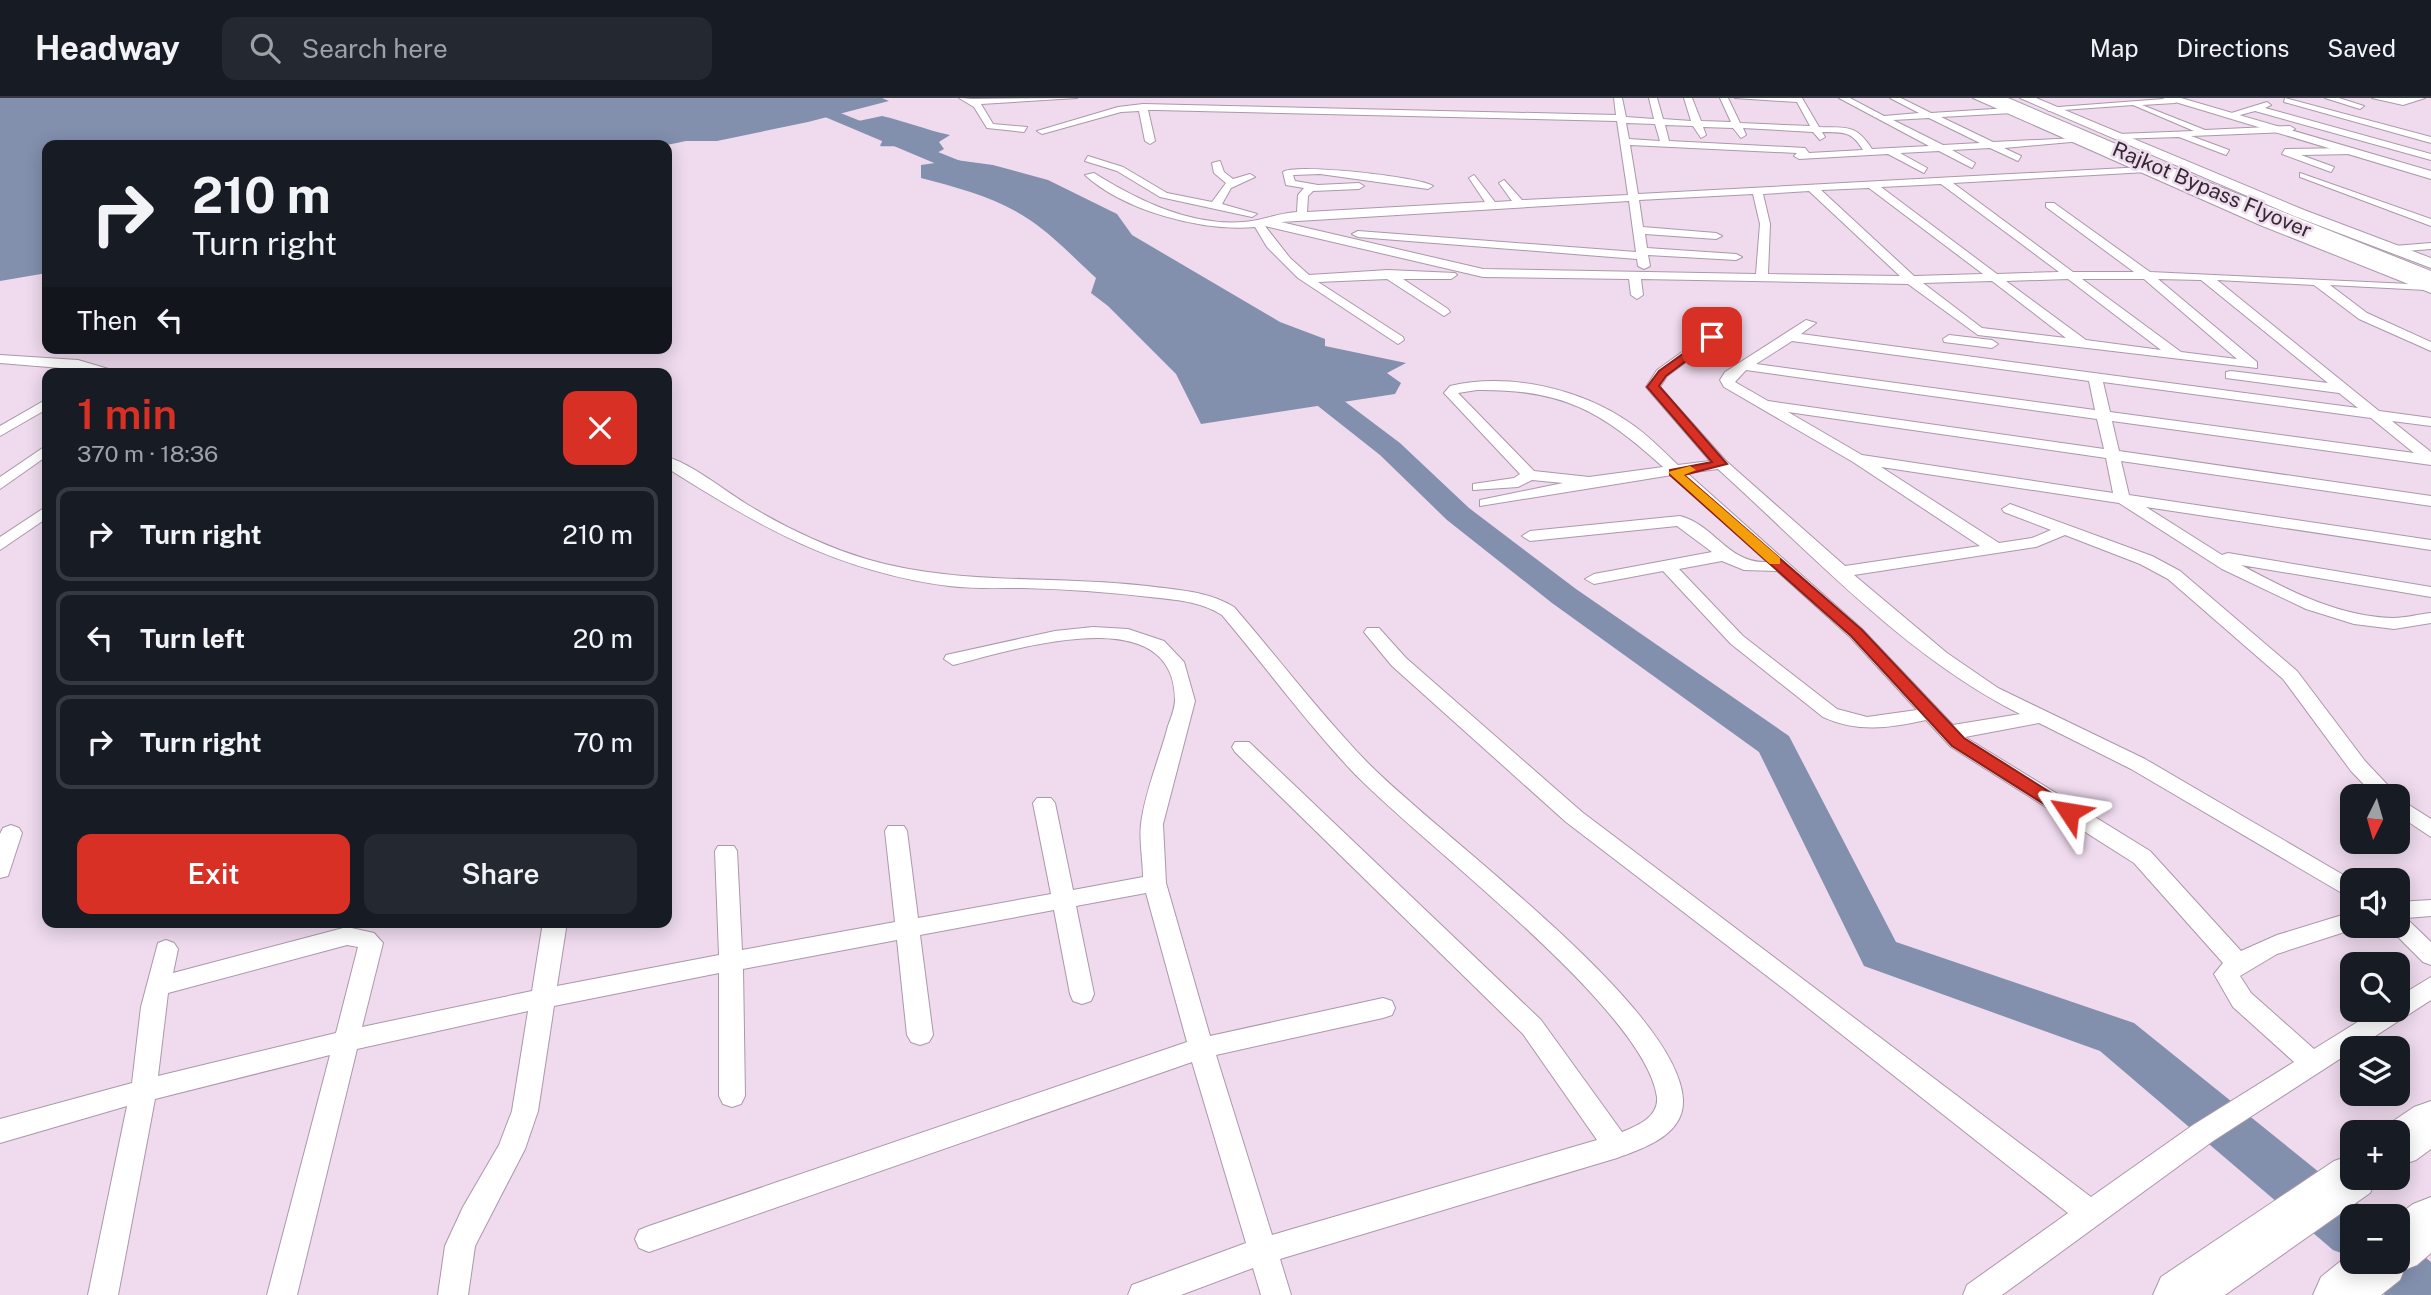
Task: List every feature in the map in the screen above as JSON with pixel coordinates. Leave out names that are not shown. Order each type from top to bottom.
[{"type":"highway","name":"Rajkot Bypass Flyover","points":[[2004,102],[2430,281]]},
{"type":"highway","points":[[2410,1137],[2431,1122]]},
{"type":"highway","points":[[2180,1295],[2340,1185]]},
{"type":"highway","points":[[2410,1238],[2431,1221]]},
{"type":"highway","points":[[2340,1295],[2366,1274]]},
{"type":"street","points":[[962,98],[972,102],[983,113],[987,125],[1024,129]]},
{"type":"street","points":[[1198,108],[1203,98]]},
{"type":"street","points":[[1244,109],[1247,98]]},
{"type":"street","points":[[1286,110],[1288,98]]},
{"type":"street","points":[[1335,111],[1336,98]]},
{"type":"street","points":[[1380,98],[1380,112]]},
{"type":"street","points":[[1618,98],[1643,253],[1637,295]]},
{"type":"street","points":[[1653,98],[1665,144]]},
{"type":"street","points":[[1688,98],[1705,146]]},
{"type":"street","points":[[1724,98],[1747,148]]},
{"type":"street","points":[[1739,98],[1800,100],[1830,155]]},
{"type":"street","points":[[1760,98],[1765,108]]},
{"type":"street","points":[[1843,98],[1972,165]]},
{"type":"street","points":[[1894,98],[2018,158]]},
{"type":"street","points":[[1979,98],[2004,102],[2077,141],[2144,170],[2430,281]]},
{"type":"street","points":[[2026,98],[2431,263]]},
{"type":"street","points":[[2116,98],[2208,132]]},
{"type":"street","points":[[2249,98],[2273,103]]},
{"type":"street","points":[[2329,98],[2360,106]]},
{"type":"street","points":[[2376,98],[2403,102],[2421,98]]},
{"type":"street","points":[[972,102],[1028,99],[1073,101]]},
{"type":"street","points":[[1028,99],[1030,105],[1024,133],[1032,138],[1060,115]]},
{"type":"street","points":[[2049,108],[2175,99],[2431,173]]},
{"type":"street","points":[[2232,114],[2291,99],[2431,140]]},
{"type":"street","points":[[1042,131],[1157,102],[1198,108],[1380,112],[1421,109],[1737,126],[1772,123],[1858,134],[1870,153]]},
{"type":"street","points":[[1828,130],[1848,121],[1931,116],[2004,102]]},
{"type":"street","points":[[1143,107],[1150,141]]},
{"type":"street","points":[[2254,108],[2431,158]]},
{"type":"street","points":[[1772,123],[1783,150]]},
{"type":"street","points":[[2118,137],[2284,129],[2431,173]]},
{"type":"street","points":[[2177,134],[2226,152]]},
{"type":"street","points":[[1625,142],[1830,155],[2077,141]]},
{"type":"street","points":[[2331,169],[2285,152],[2352,151]]},
{"type":"street","points":[[1891,152],[1924,170]]},
{"type":"street","points":[[1845,154],[1857,162]]},
{"type":"street","points":[[1088,159],[1120,169],[1156,192],[1242,213],[1288,216],[1518,202],[1558,196],[1873,186],[2144,170]]},
{"type":"street","points":[[1217,163],[1219,173],[1231,181]]},
{"type":"street","points":[[1371,186],[1314,186],[1290,183],[1289,171],[1335,172],[1430,182],[1435,242]]},
{"type":"street","points":[[1090,175],[1130,200],[1185,218],[1266,225],[1308,232],[1483,273]]},
{"type":"street","points":[[2304,175],[2431,223]]},
{"type":"street","points":[[1216,206],[1221,191],[1231,181],[1250,177]]},
{"type":"street","points":[[1474,178],[1491,203]]},
{"type":"street","points":[[1944,181],[2180,357]]},
{"type":"street","points":[[1504,183],[1518,202]]},
{"type":"street","points":[[1302,215],[1303,195],[1314,186]]},
{"type":"street","points":[[1873,186],[2081,344]]},
{"type":"street","points":[[1812,188],[1911,280],[1978,331],[2252,365],[2146,275],[2050,205]]},
{"type":"street","points":[[1757,191],[1765,224],[1762,277]]},
{"type":"street","points":[[1266,225],[1288,216]]},
{"type":"street","points":[[1266,225],[1268,242],[1309,279],[1398,340]]},
{"type":"street","points":[[1640,230],[1716,236]]},
{"type":"street","points":[[1308,232],[1435,242],[1735,257]]},
{"type":"street","points":[[2394,249],[2431,246]]},
{"type":"street","points":[[1309,279],[1388,274],[1483,273],[1911,280],[2146,275],[2317,281],[2430,281]]},
{"type":"street","points":[[1388,274],[1444,312]]},
{"type":"street","points":[[2204,276],[2431,460]]},
{"type":"street","points":[[2317,281],[2363,316],[2431,347]]},
{"type":"street","points":[[1732,322],[1662,373],[1653,387],[1721,464],[1940,657],[1992,692],[2138,764],[2340,884]]},
{"type":"street","points":[[1810,323],[1727,380],[1734,388],[1858,459],[1997,549]]},
{"type":"street","points":[[1792,337],[2431,422]]},
{"type":"street","points":[[1949,339],[2344,389]]},
{"type":"street","points":[[0,359],[78,368]]},
{"type":"street","points":[[1744,366],[2431,460]]},
{"type":"street","points":[[2095,377],[2122,498],[2214,556],[2308,607],[2367,620],[2399,622],[2431,618]]},
{"type":"street","points":[[1529,475],[1487,429],[1455,400],[1451,393],[1455,389],[1503,385],[1522,387],[1588,406],[1609,415],[1626,427],[1856,633],[1948,732],[1970,750],[2142,857],[2238,963]]},
{"type":"street","points":[[1761,404],[2431,501]]},
{"type":"street","points":[[0,432],[42,406]]},
{"type":"street","points":[[0,484],[42,453]]},
{"type":"street","points":[[1858,459],[2431,545]]},
{"type":"street","points":[[1486,503],[1594,481],[1721,464]]},
{"type":"street","points":[[672,466],[751,514],[800,538],[862,563],[950,581],[1072,583],[1187,596],[1215,603],[1228,611],[1359,765],[1601,987],[1655,1054],[1668,1082],[1671,1099],[1667,1117],[1657,1129],[1617,1146],[1262,1251],[1143,1295]]},
{"type":"street","points":[[1478,488],[1518,482],[1529,475],[1594,481]]},
{"type":"street","points":[[2010,509],[2146,560],[2185,584],[2290,675],[2358,766],[2375,784]]},
{"type":"street","points":[[0,545],[42,515]]},
{"type":"street","points":[[1530,536],[1671,520],[1689,524],[1725,555],[1745,568],[1780,565]]},
{"type":"street","points":[[1841,572],[2036,542],[2064,530]]},
{"type":"street","points":[[1594,579],[1725,555]]},
{"type":"street","points":[[2214,556],[2431,592]]},
{"type":"street","points":[[1667,566],[1729,633],[1830,713],[1842,719],[1870,725],[1930,713]]},
{"type":"street","points":[[953,659],[1089,632],[1108,631],[1148,640],[1171,655],[1185,683],[1185,701],[1152,824],[1155,883],[1201,1048],[1276,1295]]},
{"type":"street","points":[[1373,632],[1399,662],[1574,817],[1793,982],[2091,1214]]},
{"type":"street","points":[[1948,732],[2041,717]]},
{"type":"street","points":[[1242,747],[1532,1027],[1617,1146]]},
{"type":"street","points":[[1044,803],[1082,994]]},
{"type":"street","points":[[2410,815],[2431,830]]},
{"type":"street","points":[[896,831],[920,1035]]},
{"type":"street","points":[[0,870],[11,833]]},
{"type":"street","points":[[726,851],[731,961],[732,1096]]},
{"type":"street","points":[[0,1131],[144,1088],[349,1038],[545,995],[1155,883]]},
{"type":"street","points":[[2410,909],[2431,908]]},
{"type":"street","points":[[2314,1063],[2234,992],[2226,974],[2238,963],[2271,947],[2340,925]]},
{"type":"street","points":[[453,1295],[460,1246],[473,1216],[511,1149],[525,1111],[554,928]]},
{"type":"street","points":[[158,986],[347,936],[366,939],[371,943],[282,1295]]},
{"type":"street","points":[[2410,936],[2431,956]]},
{"type":"street","points":[[103,1295],[144,1088],[158,986],[166,949]]},
{"type":"street","points":[[2410,1001],[2431,987]]},
{"type":"street","points":[[649,1239],[1201,1048],[1383,1008]]},
{"type":"street","points":[[1978,1295],[2203,1133],[2377,1022]]},
{"type":"water","points":[[0,98],[882,98],[889,101],[808,122],[717,141],[672,144],[672,140],[42,140],[42,274],[0,281]]},
{"type":"water","points":[[882,116],[950,135],[939,142],[944,149],[924,154],[902,147],[880,146],[884,137],[854,128],[849,123]]},
{"type":"water","points":[[956,160],[993,165],[1048,180],[1117,214],[1132,235],[1280,322],[1325,339],[1325,346],[1406,363],[1387,373],[1401,383],[1395,394],[1201,424],[1176,374],[1108,306],[1091,293],[1096,278],[1051,236],[1032,221],[998,202],[921,178],[921,165]]},
{"type":"waterway","points":[[788,98],[991,180]]},
{"type":"waterway","points":[[1294,375],[1390,449],[1458,514],[1564,596],[1775,745],[1880,954],[2117,1037],[2340,1222]]},
{"type":"waterway","points":[[2402,1274],[2427,1295]]},
{"type":"slow traffic","points":[[1690,470],[1674,472],[1775,561]]},
{"type":"route","points":[[1712,337],[1662,373],[1655,380],[1653,387],[1721,464],[1674,472],[1856,633],[1958,742],[2069,812]]}]
